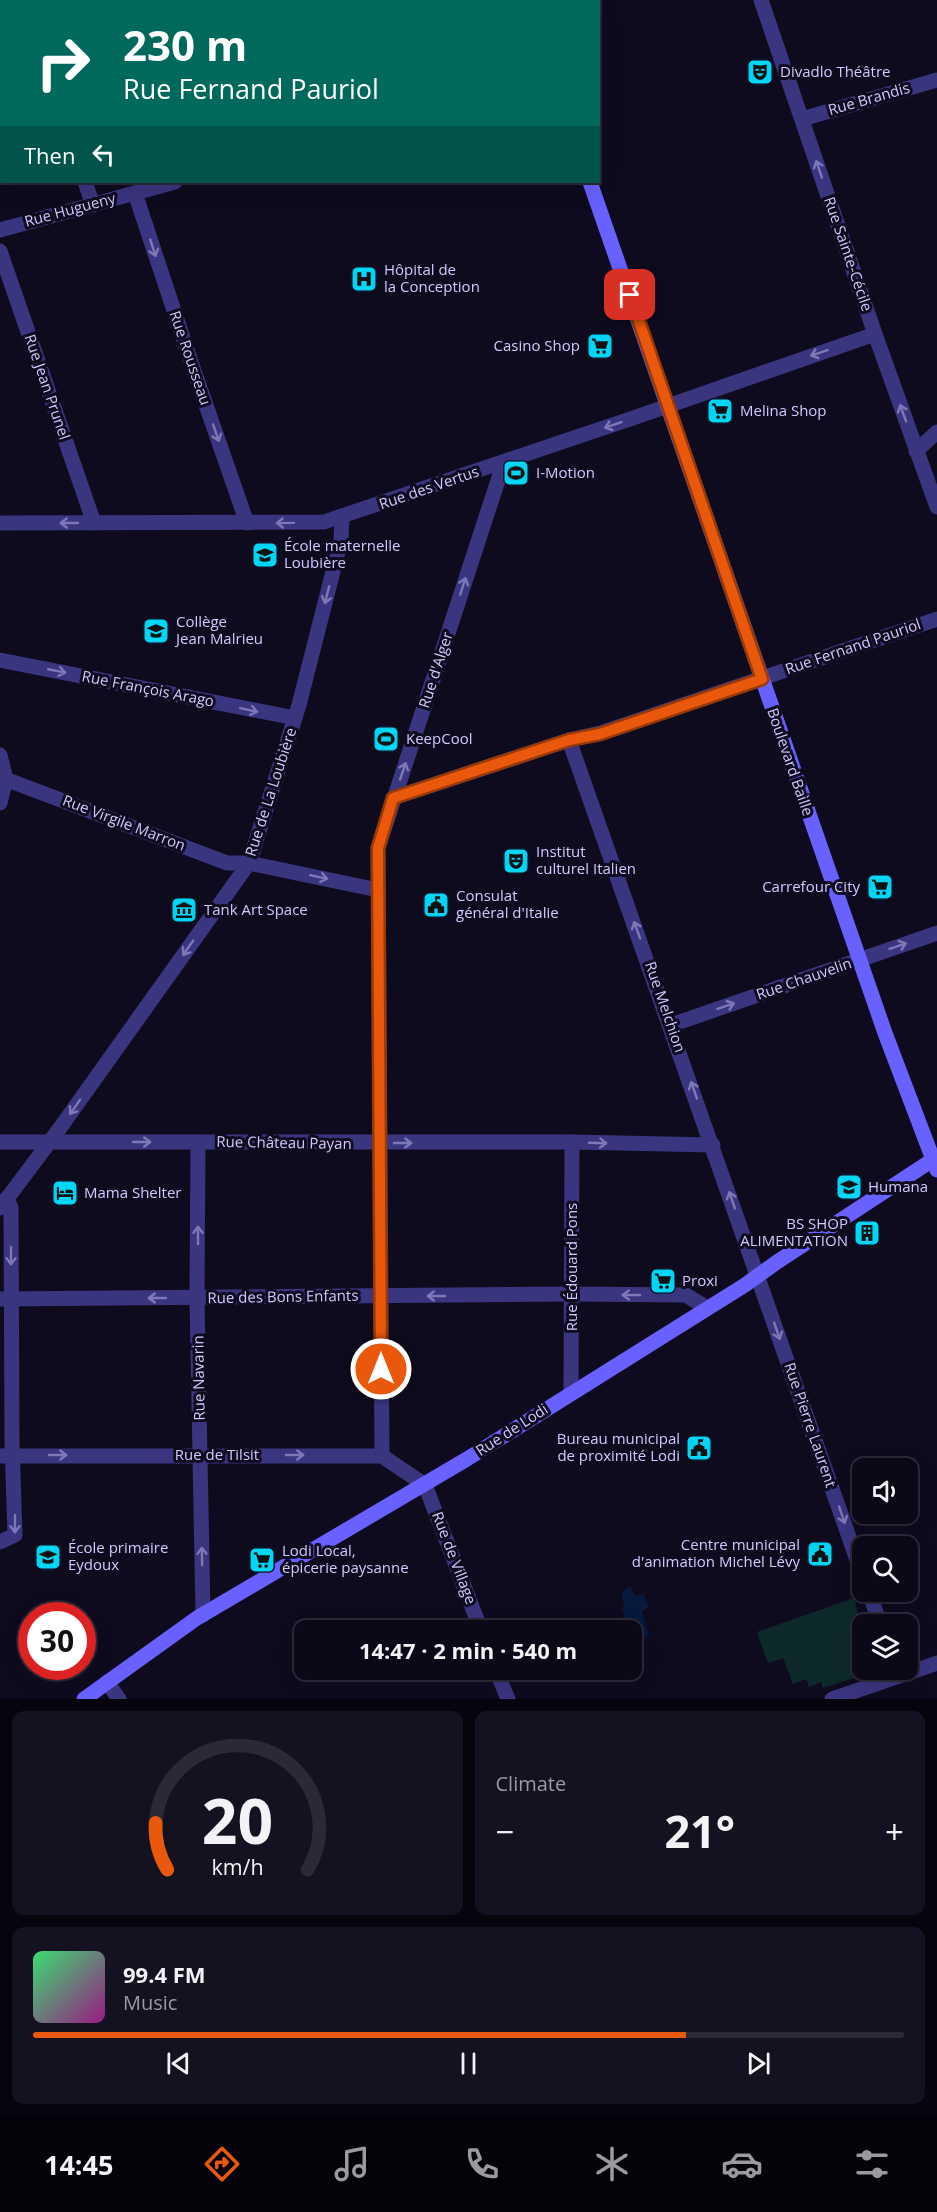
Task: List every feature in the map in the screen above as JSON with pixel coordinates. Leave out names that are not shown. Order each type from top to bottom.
[{"type":"main road","name":"Boulevard Baille","points":[[591,183],[885,1033],[936,1162]]},
{"type":"main road","name":"Rue de Lodi","points":[[84,1699],[203,1615],[425,1485],[936,1162]]},
{"type":"street","name":"Rue Sainte-Cécile","points":[[760,0],[874,334],[937,507]]},
{"type":"street","name":"Rue Brandis","points":[[802,119],[936,82]]},
{"type":"street","points":[[86,183],[93,205]]},
{"type":"street","name":"Rue Hugueny","points":[[0,230],[172,183]]},
{"type":"street","name":"Rue Rousseau","points":[[135,193],[247,523]]},
{"type":"street","name":"Rue Jean Prunel","points":[[0,251],[94,523]]},
{"type":"street","name":"Rue des Vertus","points":[[0,523],[324,522],[342,518],[874,334]]},
{"type":"street","points":[[916,451],[937,432]]},
{"type":"street","name":"Rue d'Alger","points":[[382,1456],[378,848],[504,462]]},
{"type":"street","name":"Rue de La Loubière","points":[[3,1203],[60,1128],[249,862],[295,718],[341,540],[342,518]]},
{"type":"street","name":"Rue Fernand Pauriol","points":[[393,798],[569,740],[600,734],[937,619]]},
{"type":"street","name":"Rue François Arago","points":[[0,660],[295,718]]},
{"type":"street","name":"Rue Melchion","points":[[569,740],[758,1276]]},
{"type":"street","points":[[0,755],[3,778],[0,803]]},
{"type":"street","name":"Rue Virgile Marron","points":[[3,778],[227,863],[249,862],[378,890]]},
{"type":"street","name":"Rue Chauvelin","points":[[671,1025],[937,933]]},
{"type":"street","name":"Rue Château Payan","points":[[0,1142],[572,1142],[713,1145]]},
{"type":"street","name":"Rue Navarin","points":[[198,1142],[197,1298],[203,1615]]},
{"type":"street","name":"Rue Édouard Pons","points":[[571,1392],[572,1142]]},
{"type":"street","points":[[0,1542],[15,1535],[6,1456],[5,1299],[11,1208],[3,1203]]},
{"type":"street","name":"Rue Pierre Laurent","points":[[758,1276],[852,1545]]},
{"type":"street","name":"Rue des Bons Enfants","points":[[5,1299],[686,1295],[707,1308]]},
{"type":"street","name":"Rue de Tilsit","points":[[6,1456],[382,1456]]},
{"type":"street","points":[[382,1456],[425,1485]]},
{"type":"street","name":"Rue de Village","points":[[425,1485],[478,1620]]},
{"type":"street","points":[[918,1668],[937,1663]]},
{"type":"street","points":[[500,1680],[508,1699]]},
{"type":"street","points":[[832,1699],[880,1680]]},
{"type":"street","points":[[107,1682],[118,1699]]},
{"type":"green space","points":[[852,1599],[858,1614],[852,1614],[852,1679],[823,1688],[821,1682],[809,1687],[806,1679],[793,1684],[783,1658],[768,1663],[757,1632]]},
{"type":"water","points":[[631,1587],[635,1596],[643,1593],[649,1607],[642,1611],[649,1636],[642,1638],[642,1620],[618,1620],[625,1617],[622,1609],[625,1602],[622,1600],[623,1591]]},
{"type":"place","name":"Divadlo Théâtre","points":[[760,72]]},
{"type":"place","name":"Hôpital de la Conception","points":[[364,279]]},
{"type":"place","name":"Casino Shop","points":[[600,346]]},
{"type":"place","name":"Melina Shop","points":[[720,411]]},
{"type":"place","name":"I-Motion","points":[[516,473]]},
{"type":"place","name":"École maternelle Loubière","points":[[265,555]]},
{"type":"place","name":"Collège Jean Malrieu","points":[[156,631]]},
{"type":"place","name":"KeepCool","points":[[386,739]]},
{"type":"place","name":"Institut culturel Italien","points":[[516,861]]},
{"type":"place","name":"Carrefour City","points":[[880,887]]},
{"type":"place","name":"Consulat général d'Italie","points":[[436,905]]},
{"type":"place","name":"Tank Art Space","points":[[184,910]]},
{"type":"place","name":"Humana","points":[[849,1187]]},
{"type":"place","name":"Mama Shelter","points":[[65,1193]]},
{"type":"place","name":"BS SHOP ALIMENTATION","points":[[867,1233]]},
{"type":"place","name":"Proxi","points":[[663,1281]]},
{"type":"place","name":"Bureau municipal de proximité Lodi","points":[[699,1448]]},
{"type":"place","name":"Centre municipal d'animation Michel Lévy","points":[[820,1554]]},
{"type":"place","name":"École primaire Eydoux","points":[[48,1557]]},
{"type":"place","name":"Lodi Local, épicerie paysanne","points":[[262,1560]]},
{"type":"route","points":[[381,1369],[378,848],[393,798],[569,740],[600,734],[762,679],[630,295]]}]
